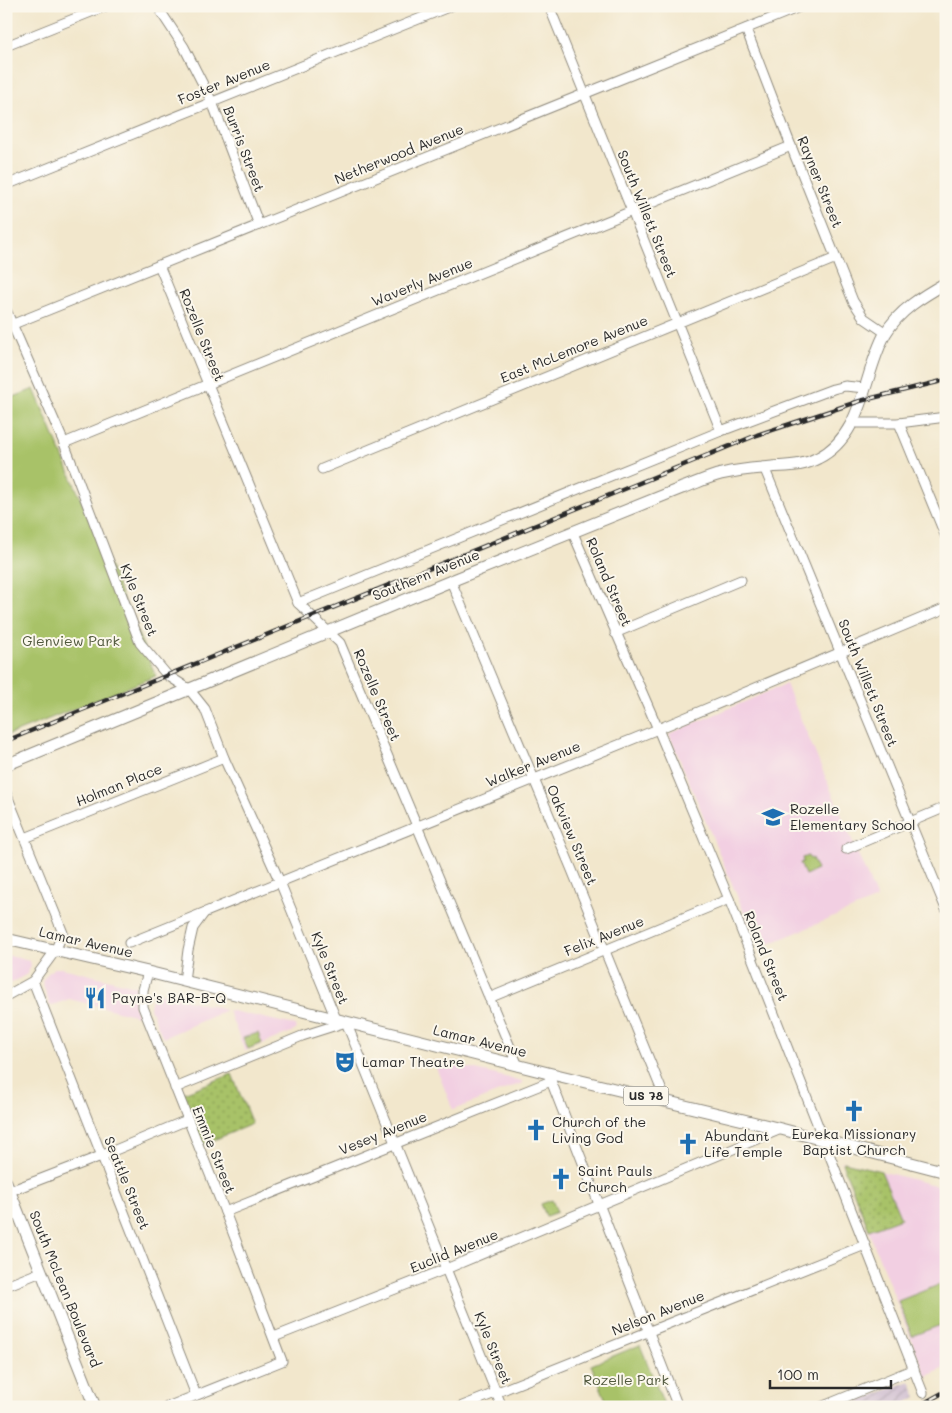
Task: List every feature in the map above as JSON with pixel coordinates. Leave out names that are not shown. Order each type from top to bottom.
[{"type":"main road","points":[[865,388],[876,353],[886,333],[900,315],[918,299],[946,283]]},
{"type":"main road","name":"Southern Avenue","points":[[6,765],[451,581],[720,474],[764,467],[800,466],[819,458],[838,444],[853,423],[865,388]]},
{"type":"main road","name":"Lamar Avenue","points":[[6,939],[341,1020],[518,1066],[550,1077],[666,1101],[946,1172]]},
{"type":"main road","name":"South McLean Boulevard","points":[[8,1187],[95,1407]]},
{"type":"street","points":[[6,46],[106,6]]},
{"type":"street","name":"Burris Street","points":[[156,6],[184,47],[212,102],[259,225]]},
{"type":"street","name":"Foster Avenue","points":[[6,185],[451,6]]},
{"type":"street","name":"South Willett Street","points":[[549,6],[720,431]]},
{"type":"street","name":"Netherwood Avenue","points":[[9,326],[802,6]]},
{"type":"street","name":"Rayner Street","points":[[746,29],[854,301],[864,318],[886,333]]},
{"type":"street","name":"Waverly Avenue","points":[[64,443],[791,146]]},
{"type":"street","name":"East McLemore Avenue","points":[[322,469],[836,258]]},
{"type":"street","name":"Rozelle Street","points":[[158,265],[298,603],[340,643],[518,1066]]},
{"type":"street","name":"Kyle Street","points":[[6,310],[9,326],[64,443],[140,643],[168,674],[189,689],[205,709],[224,758],[395,1143],[502,1407]]},
{"type":"street","name":"Southern Avenue","points":[[298,603],[720,431],[845,386],[865,388]]},
{"type":"street","points":[[853,423],[899,423],[946,417]]},
{"type":"street","points":[[899,423],[946,537]]},
{"type":"street","name":"South Willett Street","points":[[764,467],[946,909]]},
{"type":"street","name":"Roland Street","points":[[573,532],[729,899],[924,1393]]},
{"type":"street","points":[[615,633],[741,580]]},
{"type":"street","name":"Oakview Street","points":[[451,581],[666,1101]]},
{"type":"street","name":"Walker Avenue","points":[[128,943],[658,729],[946,608]]},
{"type":"street","name":"Holman Place","points":[[25,838],[224,758]]},
{"type":"street","points":[[6,794],[63,933],[55,951],[33,981],[6,996]]},
{"type":"street","points":[[846,849],[946,807]]},
{"type":"street","name":"Felix Avenue","points":[[489,998],[729,899]]},
{"type":"street","points":[[184,981],[193,928],[204,913]]},
{"type":"street","name":"Emmie Street","points":[[148,972],[143,990],[142,1007],[274,1337]]},
{"type":"street","name":"Seattle Street","points":[[33,981],[196,1395]]},
{"type":"street","points":[[175,1088],[341,1020]]},
{"type":"street","points":[[550,1077],[678,1407]]},
{"type":"street","name":"Vesey Avenue","points":[[225,1212],[550,1077]]},
{"type":"street","points":[[8,1187],[101,1156],[187,1120]]},
{"type":"street","name":"Euclid Avenue","points":[[274,1337],[600,1206],[781,1129]]},
{"type":"street","name":"Nelson Avenue","points":[[460,1407],[865,1245]]},
{"type":"street","points":[[6,1286],[41,1272]]},
{"type":"street","points":[[167,1407],[282,1361],[274,1337]]},
{"type":"street","points":[[821,1407],[914,1369]]},
{"type":"shaded area","name":"Rozelle Elementary School","points":[[786,684],[877,899],[759,948],[669,734]]},
{"type":"shaded area","points":[[6,955],[30,961],[31,966],[27,974],[6,986]]},
{"type":"shaded area","points":[[54,968],[62,968],[135,986],[134,1005],[138,1016],[69,999],[50,1006],[42,981]]},
{"type":"shaded area","points":[[153,992],[226,1010],[163,1038],[150,1008]]},
{"type":"shaded area","points":[[228,1010],[295,1025],[296,1030],[245,1051]]},
{"type":"shaded area","points":[[433,1060],[522,1081],[522,1083],[453,1110]]},
{"type":"shaded area","points":[[841,1161],[946,1188],[946,1367],[926,1377]]},
{"type":"shaded area","points":[[910,1381],[917,1397],[897,1407],[844,1407]]},
{"type":"green space","name":"Glenview Park","points":[[34,389],[156,676],[6,736],[6,400]]},
{"type":"green space","points":[[808,856],[810,859],[812,858],[817,870],[805,875],[800,863],[803,862],[802,858]]},
{"type":"green space","points":[[258,1033],[262,1043],[248,1049],[243,1038]]},
{"type":"green space","points":[[232,1074],[252,1124],[202,1145],[181,1094]]},
{"type":"green space","points":[[842,1163],[881,1171],[901,1218],[869,1230]]},
{"type":"green space","points":[[552,1200],[557,1212],[546,1216],[541,1204]]},
{"type":"green space","points":[[941,1284],[946,1297],[946,1323],[912,1336],[898,1301]]},
{"type":"green space","name":"Rozelle Park","points":[[640,1345],[665,1407],[609,1407],[591,1365]]},
{"type":"railway","points":[[6,741],[757,435],[860,401],[946,380]]},
{"type":"railway","points":[[917,1407],[946,1391]]},
{"type":"place","name":"Rozelle Elementary School","points":[[773,817]]},
{"type":"place","name":"Payne's BAR-B-Q","points":[[95,998]]},
{"type":"place","name":"Lamar Theatre","points":[[345,1062]]},
{"type":"place","name":"Eureka Missionary Baptist Church","points":[[854,1111]]},
{"type":"place","name":"Church of the Living God","points":[[536,1130]]},
{"type":"place","name":"Abundant Life Temple","points":[[688,1144]]},
{"type":"place","name":"Saint Pauls Church","points":[[561,1179]]}]
